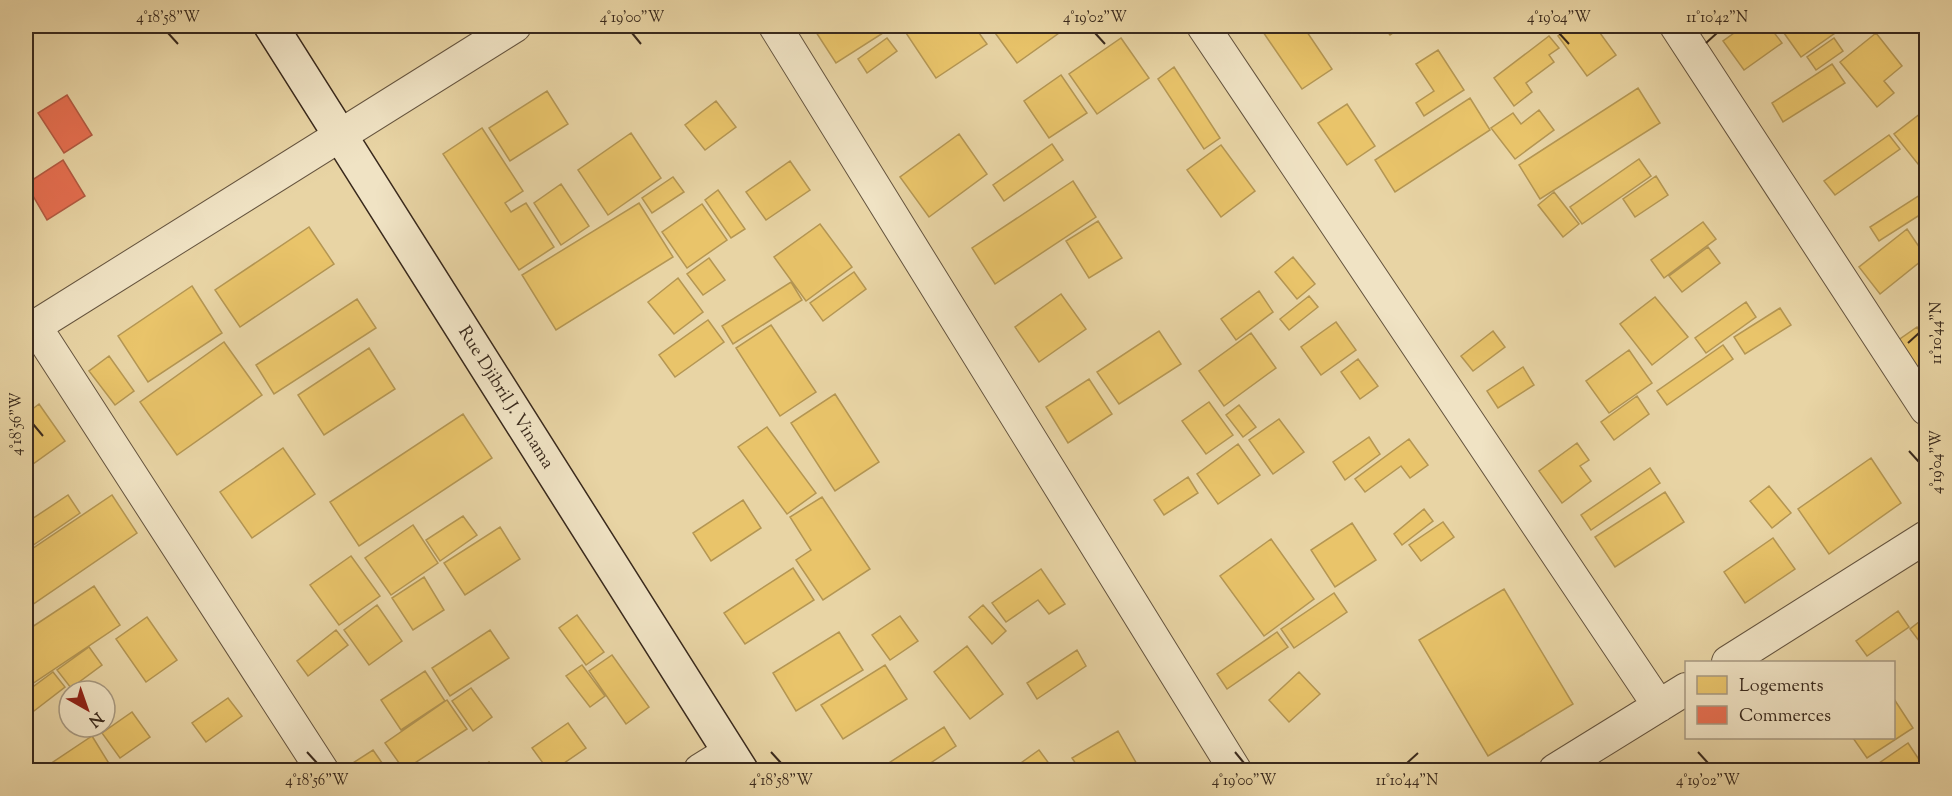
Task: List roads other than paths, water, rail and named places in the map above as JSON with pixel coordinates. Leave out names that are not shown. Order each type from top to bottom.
[{"type":"street","name":"Rue Djibril J. Vinama","points":[[271,26],[735,761]]},
{"type":"street","points":[[322,771],[31,329],[515,26]]},
{"type":"street","points":[[775,26],[1235,771]]},
{"type":"street","points":[[1203,26],[1659,706]]},
{"type":"street","points":[[1676,26],[1926,409]]},
{"type":"street","points":[[1731,661],[1926,537]]},
{"type":"street","points":[[1555,771],[1685,690]]},
{"type":"street","points":[[700,771],[735,761]]}]
